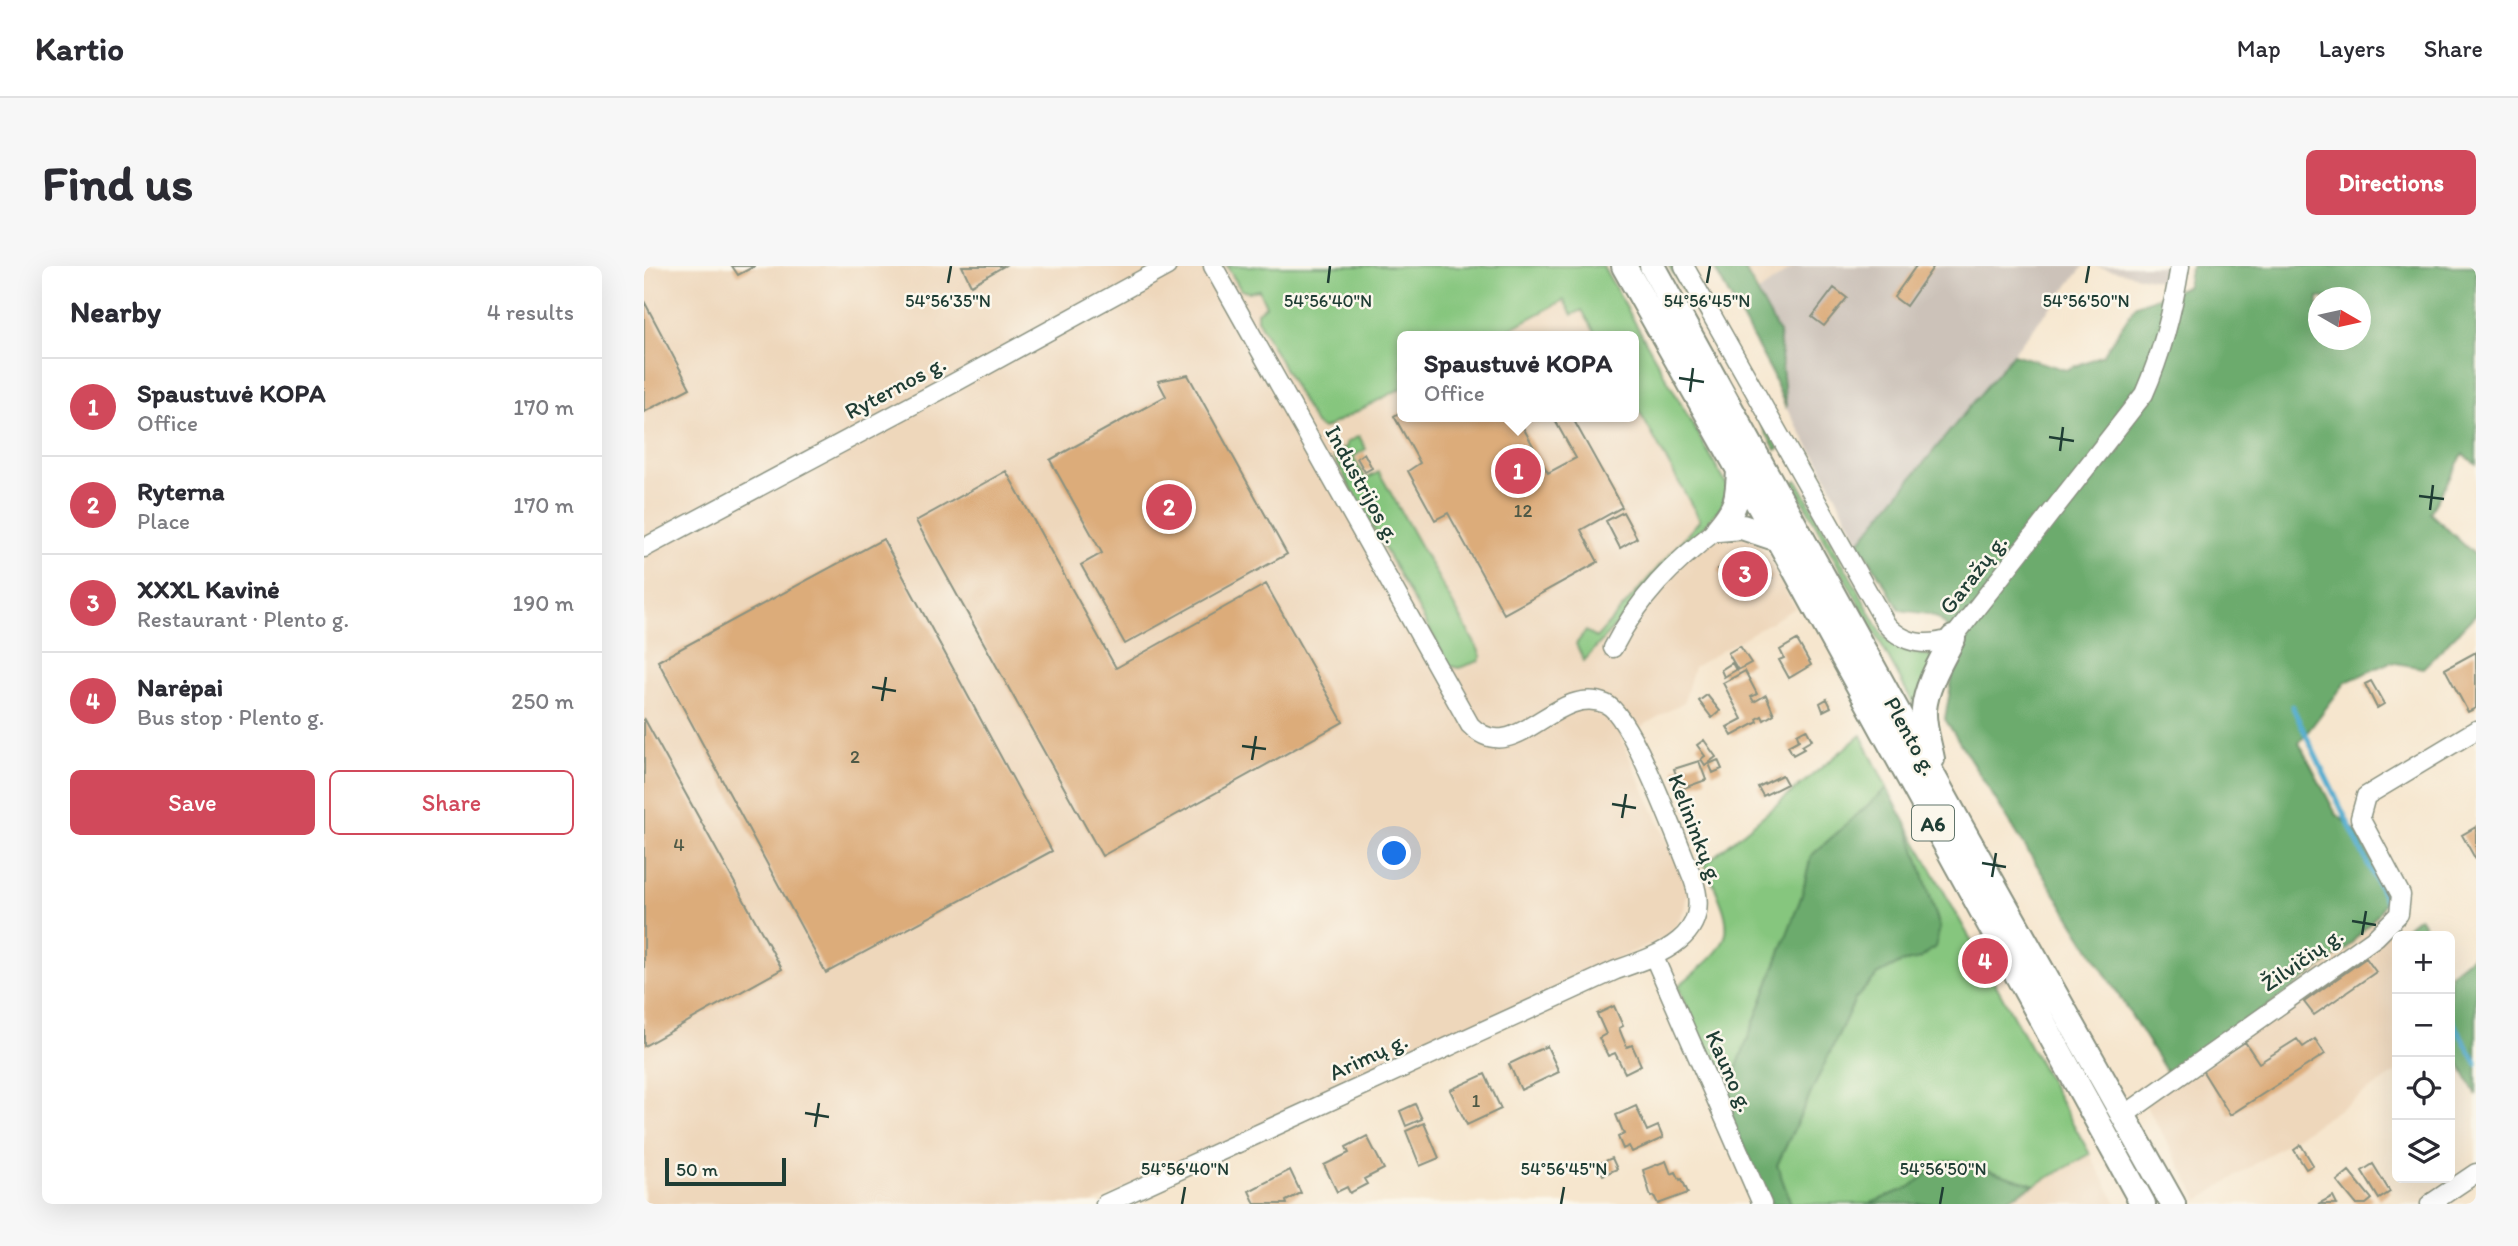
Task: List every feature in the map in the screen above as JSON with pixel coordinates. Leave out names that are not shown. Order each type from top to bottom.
[{"type":"highway","name":"Plento g.","points":[[1624,266],[2143,1204]]},
{"type":"highway","name":"Plento g.","points":[[1652,266],[2172,1204]]},
{"type":"highway","points":[[1718,530],[1733,512],[1738,493],[1738,469]]},
{"type":"highway","points":[[1718,530],[1742,527],[1778,540]]},
{"type":"highway","points":[[1939,787],[1924,710],[1929,689],[1954,638]]},
{"type":"street","name":"Ryternos g.","points":[[644,548],[1167,266]]},
{"type":"street","name":"Industrijos g.","points":[[1213,266],[1470,725],[1485,738],[1503,739],[1520,733],[1570,704],[1583,700],[1613,707]]},
{"type":"street","name":"Garažų g.","points":[[1684,266],[1796,460],[1886,624],[1900,637],[1916,643],[1938,644],[1954,638],[2144,394],[2155,369],[2165,334],[2180,266]]},
{"type":"street","points":[[1613,648],[1628,619],[1646,595],[1691,550],[1718,530]]},
{"type":"street","name":"Kelininkų g.","points":[[1613,707],[1637,746],[1699,896],[1694,924],[1688,933],[1654,957]]},
{"type":"street","name":"Žilvičių g.","points":[[2123,1116],[2376,937],[2399,914],[2401,895],[2360,818],[2366,796],[2476,730]]},
{"type":"street","name":"Arimų g.","points":[[1105,1204],[1604,976],[1654,957]]},
{"type":"street","name":"Kauno g.","points":[[1654,957],[1762,1204]]},
{"type":"street","points":[[2430,1204],[2476,1173]]},
{"type":"shaded area","points":[[644,266],[1603,266],[1795,608],[1694,667],[1684,702],[1621,738],[1683,877],[1687,892],[1684,910],[1676,926],[1662,938],[1091,1204],[644,1204]]},
{"type":"shaded area","points":[[1743,266],[1795,266],[1757,293]]},
{"type":"shaded area","points":[[1795,266],[2084,266],[1859,542],[1819,462],[1786,408],[1779,333],[1757,293]]},
{"type":"shaded area","points":[[2094,266],[2167,266],[2165,282]]},
{"type":"shaded area","points":[[2378,915],[2392,936],[2392,1075],[2199,1200],[2136,1087],[2153,1084],[2346,949]]},
{"type":"shaded area","points":[[2090,1154],[2117,1204],[1998,1204],[2035,1185]]},
{"type":"green space","points":[[1227,266],[1603,266],[1728,487],[1722,506],[1584,661],[1576,644],[1586,631],[1596,638],[1700,520],[1639,411],[1639,331],[1594,331],[1582,310],[1572,315],[1564,300],[1506,331],[1397,331],[1397,391],[1323,429],[1315,424],[1257,319],[1257,312],[1266,306],[1259,290],[1241,290]]},
{"type":"green space","points":[[1669,266],[1678,266],[1780,448],[1776,450]]},
{"type":"green space","points":[[1713,266],[1743,266],[1779,333],[1786,408],[1771,371]]},
{"type":"green space","points":[[2191,266],[2476,266],[2476,464],[2463,454],[2430,513],[2476,556],[2476,614],[2423,668],[2390,662],[2346,682],[2299,743],[2336,814],[2357,832],[2389,894],[2378,914],[2346,949],[2170,1077],[1945,719],[1954,662],[1950,634],[1944,623],[1933,616],[1900,610],[1859,542],[2013,354],[2066,370],[2103,355],[2136,305],[2187,286]]},
{"type":"green space","points":[[1359,436],[1366,449],[1353,457],[1366,479],[1379,472],[1478,649],[1481,656],[1479,661],[1459,668],[1450,666],[1338,465],[1334,457],[1338,451]]},
{"type":"green space","points":[[1797,480],[1883,636],[1907,651],[1936,655],[1917,710],[1793,483]]},
{"type":"green space","points":[[1861,735],[1887,788],[1811,856],[1802,895],[1723,1104],[1678,986],[1713,956],[1726,933],[1722,906],[1705,864]]},
{"type":"green space","points":[[1887,788],[1908,827],[1940,928],[1935,947],[1920,959],[1900,963],[1877,975],[1855,999],[1777,1165],[1791,1204],[1771,1204],[1723,1104],[1802,895],[1811,856]]},
{"type":"green space","points":[[1908,827],[2090,1154],[2035,1185],[1961,1162],[1944,1161],[1910,1187],[1869,1204],[1791,1204],[1777,1165],[1855,999],[1877,975],[1900,963],[1920,959],[1940,927]]},
{"type":"green space","points":[[2419,917],[2427,931],[2402,931]]},
{"type":"green space","points":[[2476,953],[2476,1095],[2455,1055],[2455,970]]},
{"type":"green space","points":[[1944,1161],[1961,1162],[2035,1185],[1998,1204],[1869,1204],[1910,1187]]},
{"type":"building","points":[[732,266],[755,266],[738,275]]},
{"type":"building","points":[[962,266],[1004,266],[971,285]]},
{"type":"building","points":[[1916,266],[1934,266],[1906,306],[1894,297]]},
{"type":"building","points":[[1834,288],[1847,298],[1824,326],[1812,317]]},
{"type":"building","points":[[644,301],[690,388],[644,412]]},
{"type":"building","points":[[1188,375],[1287,554],[1125,644],[1081,565],[1102,553],[1050,460],[1166,396],[1158,381]]},
{"type":"building","points":[[1397,422],[1520,422],[1548,473],[1576,458],[1556,422],[1575,422],[1622,507],[1581,530],[1598,562],[1504,614],[1448,513],[1435,520],[1408,471],[1420,463]]},
{"type":"building","points":[[1364,453],[1372,468],[1365,472],[1357,458]]},
{"type":"building","points":[[1006,471],[1116,668],[1266,584],[1343,722],[1102,856],[916,521]]},
{"type":"building","points":[[1623,512],[1637,538],[1620,548],[1606,521]]},
{"type":"building","points":[[883,539],[1052,851],[826,973],[658,661]]},
{"type":"building","points":[[1741,554],[1748,565],[1759,558],[1772,578],[1748,594],[1740,582],[1730,588],[1718,569]]},
{"type":"building","points":[[1797,640],[1811,665],[1789,678],[1779,660],[1784,658],[1780,650]]},
{"type":"building","points":[[1740,646],[1751,663],[1738,670],[1728,653]]},
{"type":"building","points":[[2476,652],[2476,708],[2468,712],[2445,669]]},
{"type":"building","points":[[1732,663],[1736,670],[1724,677],[1721,670]]},
{"type":"building","points":[[1745,671],[1757,694],[1751,697],[1754,702],[1766,695],[1774,714],[1764,720],[1762,716],[1757,719],[1758,722],[1732,736],[1727,727],[1742,719],[1723,683]]},
{"type":"building","points":[[2371,681],[2384,704],[2377,708],[2365,684]]},
{"type":"building","points":[[1707,695],[1720,711],[1712,718],[1699,701]]},
{"type":"building","points":[[1827,699],[1831,707],[1823,711],[1820,703]]},
{"type":"building","points":[[644,718],[782,969],[644,1046]]},
{"type":"building","points":[[1806,729],[1812,740],[1802,746],[1804,749],[1793,755],[1788,746],[1799,740],[1797,734]]},
{"type":"building","points":[[1704,740],[1716,757],[1705,765],[1701,759],[1705,756],[1697,745]]},
{"type":"building","points":[[1718,760],[1722,769],[1713,773],[1709,764]]},
{"type":"building","points":[[1699,761],[1706,780],[1681,789],[1674,769]]},
{"type":"building","points":[[1782,775],[1787,784],[1763,796],[1758,787]]},
{"type":"building","points":[[2476,827],[2476,860],[2462,835]]},
{"type":"building","points":[[2366,958],[2376,972],[2314,1015],[2304,1002]]},
{"type":"building","points":[[1614,1006],[1623,1026],[1619,1028],[1627,1047],[1632,1045],[1641,1065],[1625,1073],[1615,1053],[1608,1056],[1599,1038],[1606,1034],[1597,1014]]},
{"type":"building","points":[[2297,1039],[2303,1047],[2315,1039],[2325,1054],[2230,1115],[2202,1070],[2245,1042],[2259,1063]]},
{"type":"building","points":[[1547,1046],[1559,1072],[1521,1090],[1509,1064]]},
{"type":"building","points":[[1485,1074],[1501,1109],[1467,1125],[1450,1090]]},
{"type":"building","points":[[1415,1104],[1422,1119],[1406,1126],[1400,1111]]},
{"type":"building","points":[[1636,1106],[1647,1131],[1658,1126],[1663,1138],[1632,1152],[1629,1146],[1623,1149],[1618,1137],[1624,1134],[1616,1115]]},
{"type":"building","points":[[1424,1123],[1439,1158],[1420,1166],[1406,1131]]},
{"type":"building","points":[[1367,1136],[1384,1169],[1364,1179],[1367,1184],[1350,1193],[1347,1187],[1337,1192],[1324,1165],[1349,1153],[1346,1147]]},
{"type":"building","points":[[2301,1145],[2313,1165],[2306,1169],[2294,1150]]},
{"type":"building","points":[[1612,1158],[1617,1169],[1603,1175],[1598,1164]]},
{"type":"building","points":[[1666,1161],[1671,1174],[1676,1172],[1688,1193],[1658,1204],[1654,1196],[1651,1197],[1643,1170]]},
{"type":"building","points":[[2373,1164],[2390,1192],[2379,1199],[2362,1171]]},
{"type":"building","points":[[1290,1170],[1301,1193],[1286,1201],[1287,1204],[1255,1204],[1249,1191]]},
{"type":"building","points":[[2349,1171],[2372,1199],[2366,1204],[2356,1204],[2337,1181]]},
{"type":"building","points":[[2333,1196],[2337,1204],[2318,1204]]},
{"type":"waterway","points":[[2292,706],[2386,902]]},
{"type":"waterway","points":[[2455,1025],[2476,1063]]},
{"type":"place","name":"Spaustuvė KOPA","points":[[1518,471]]},
{"type":"place","name":"Ryterna","points":[[1169,507]]},
{"type":"place","name":"XXXL Kavinė","points":[[1745,574]]},
{"type":"place","name":"Narėpai","points":[[1985,961]]}]
